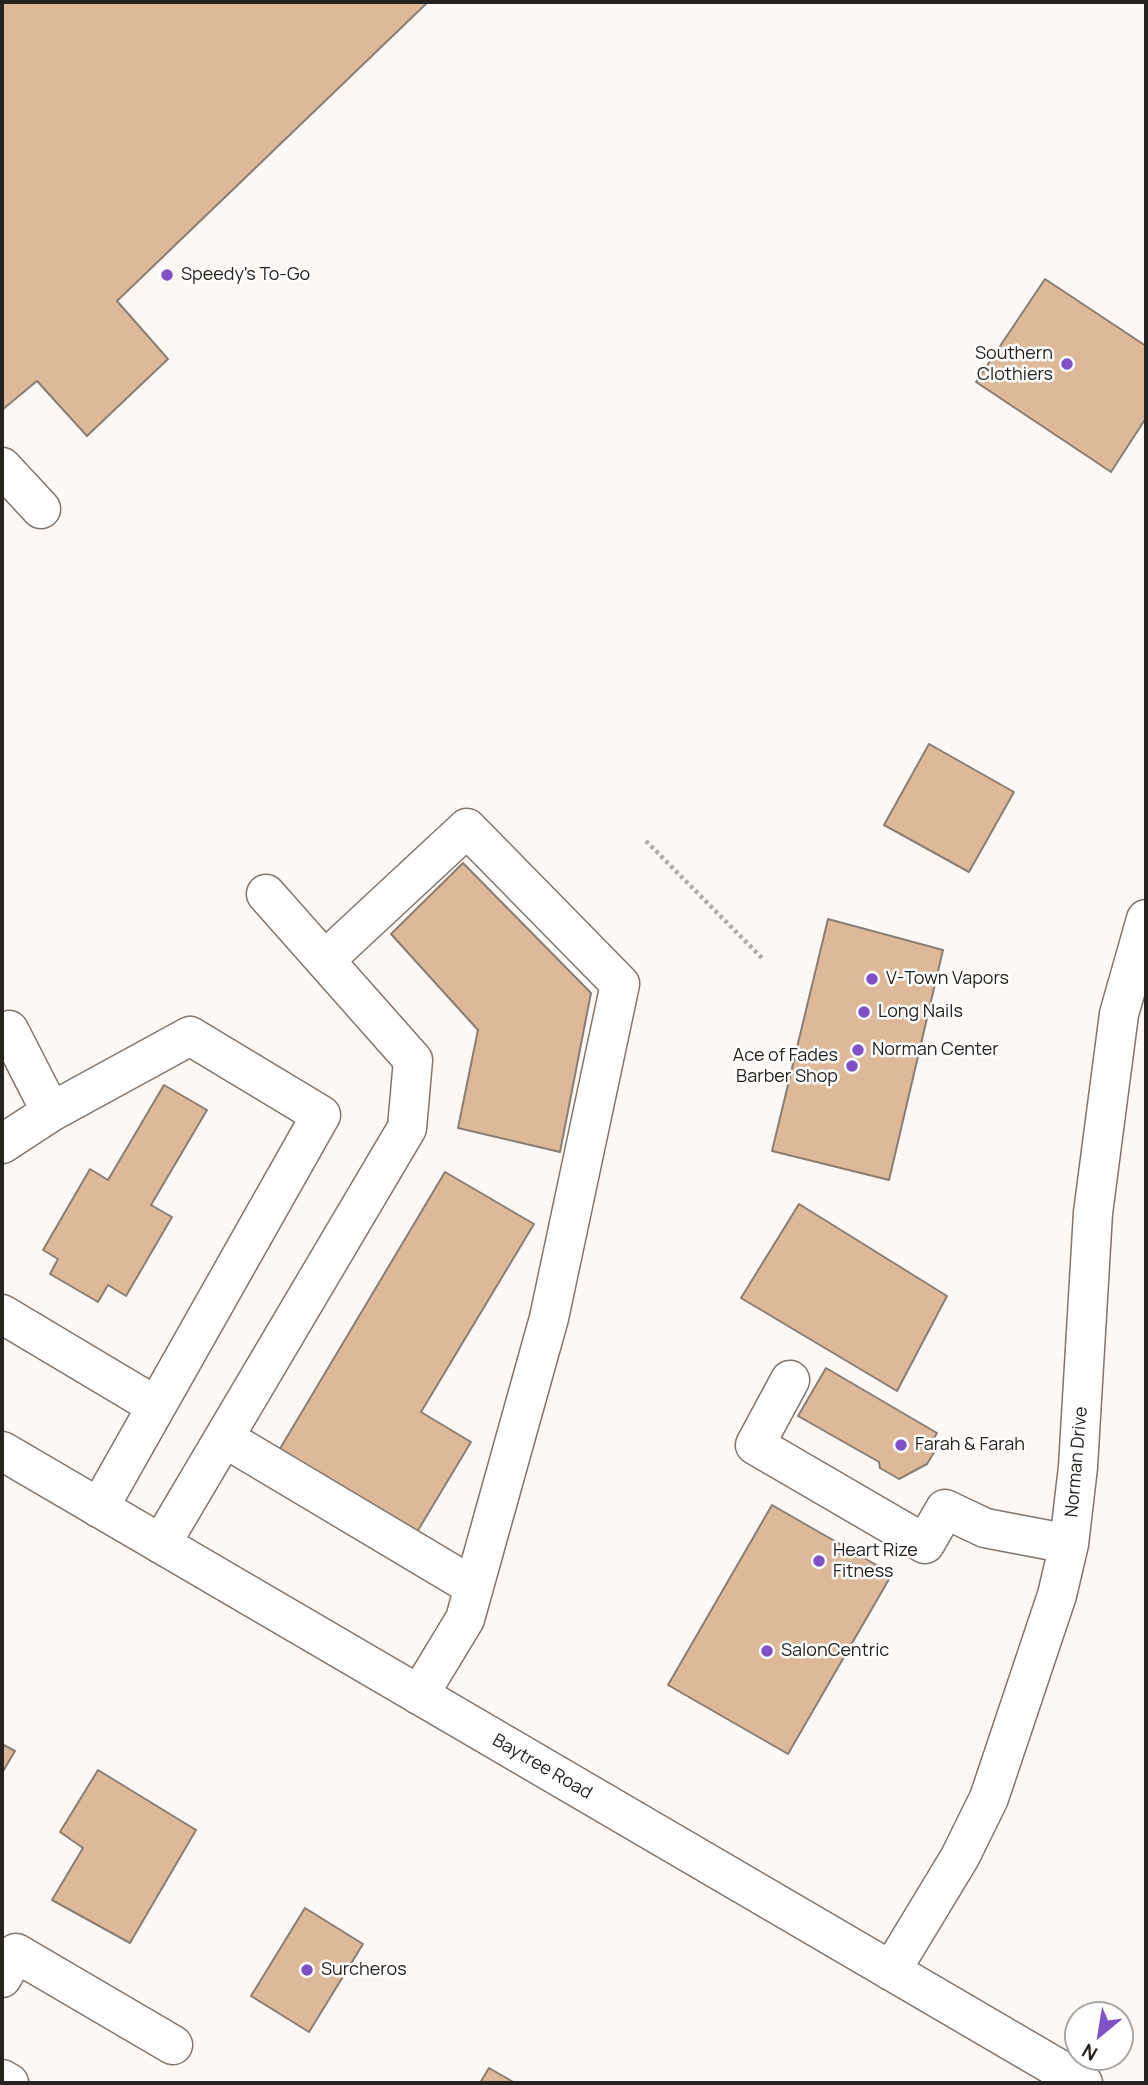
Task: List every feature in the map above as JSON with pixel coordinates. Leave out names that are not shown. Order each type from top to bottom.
[{"type":"main road","points":[[2,467],[41,509]]},
{"type":"main road","points":[[325,960],[467,828],[620,984],[549,1318],[465,1619],[419,1695]]},
{"type":"main road","points":[[161,1544],[226,1439],[407,1128],[413,1060],[266,894]]},
{"type":"main road","name":"Norman Drive","points":[[891,1971],[960,1857],[989,1798],[1036,1666],[1069,1544],[1078,1467],[1093,1213],[1119,1014],[1146,919]]},
{"type":"main road","points":[[9,1030],[51,1112]]},
{"type":"main road","points":[[4,1135],[190,1036],[321,1115],[99,1508]]},
{"type":"main road","points":[[2,1314],[156,1406]]},
{"type":"main road","points":[[790,1380],[755,1446],[925,1544],[945,1509],[985,1528],[1069,1544]]},
{"type":"main road","points":[[226,1439],[474,1587]]},
{"type":"main road","name":"Baytree Road","points":[[2,1451],[1083,2083]]},
{"type":"main road","points":[[2,1978],[16,1953],[173,2045]]},
{"type":"main road","points":[[2,2079],[9,2083]]},
{"type":"path","points":[[646,841],[764,958]]},
{"type":"building","points":[[2,2],[428,2],[117,301],[168,359],[87,436],[37,381],[2,410]]},
{"type":"building","name":"Southern Clothiers","points":[[1045,279],[1146,346],[1146,418],[1111,472],[976,382]]},
{"type":"building","points":[[929,744],[1014,792],[969,872],[884,825]]},
{"type":"building","points":[[463,863],[591,993],[560,1152],[458,1128],[478,1030],[391,934]]},
{"type":"building","name":"Norman Center","points":[[828,919],[943,950],[889,1180],[772,1151]]},
{"type":"building","points":[[164,1085],[207,1110],[151,1205],[172,1217],[126,1296],[108,1285],[98,1302],[50,1274],[58,1259],[43,1250],[90,1169],[108,1180]]},
{"type":"building","points":[[445,1172],[534,1224],[421,1412],[471,1442],[417,1532],[278,1452]]},
{"type":"building","points":[[799,1204],[947,1296],[897,1391],[741,1298]]},
{"type":"building","points":[[826,1368],[937,1433],[932,1442],[936,1449],[927,1464],[899,1479],[880,1468],[879,1462],[798,1416]]},
{"type":"building","points":[[772,1505],[892,1574],[788,1754],[668,1685]]},
{"type":"building","points":[[2,1744],[15,1751],[2,1773]]},
{"type":"building","points":[[98,1770],[196,1830],[130,1943],[52,1900],[83,1848],[60,1832]]},
{"type":"building","name":"Surcheros","points":[[305,1908],[363,1944],[309,2032],[251,1996]]},
{"type":"building","points":[[489,2068],[515,2083],[480,2083]]},
{"type":"place","name":"Speedy's To-Go","points":[[167,275]]},
{"type":"place","name":"Southern Clothiers","points":[[1067,364]]},
{"type":"place","name":"V-Town Vapors","points":[[872,979]]},
{"type":"place","name":"Long Nails","points":[[864,1012]]},
{"type":"place","name":"Norman Center","points":[[858,1050]]},
{"type":"place","name":"Ace of Fades Barber Shop","points":[[852,1066]]},
{"type":"place","name":"Farah & Farah","points":[[901,1445]]},
{"type":"place","name":"Heart Rize Fitness","points":[[819,1561]]},
{"type":"place","name":"SalonCentric","points":[[767,1651]]},
{"type":"place","name":"Surcheros","points":[[307,1970]]}]
